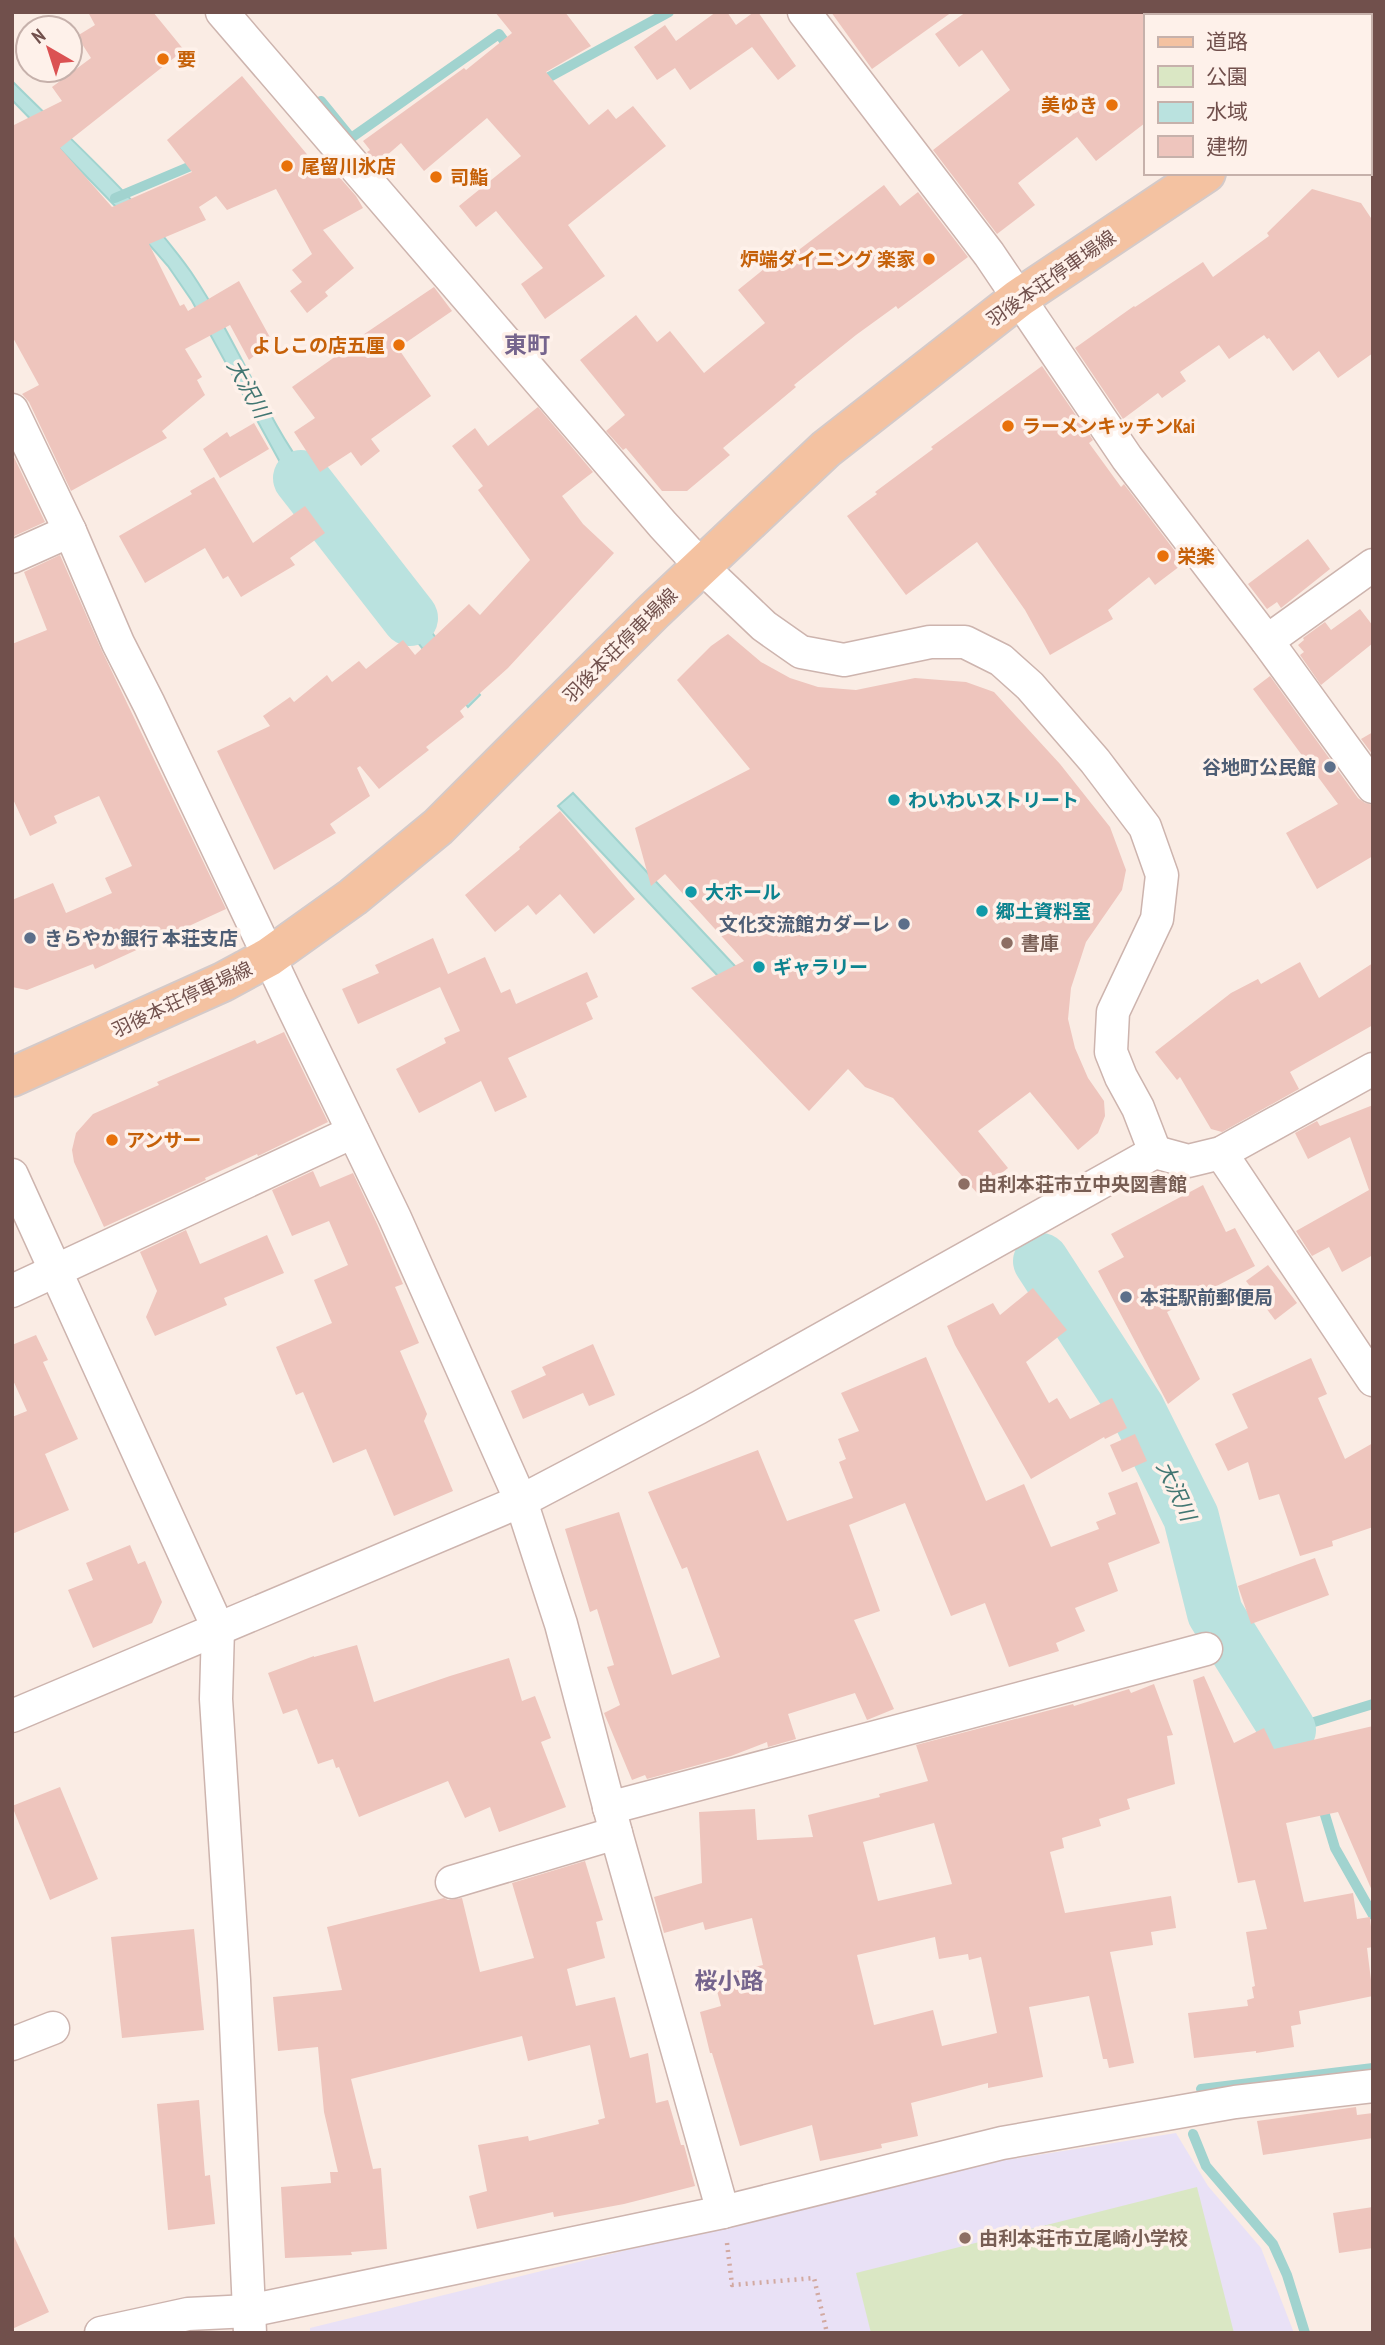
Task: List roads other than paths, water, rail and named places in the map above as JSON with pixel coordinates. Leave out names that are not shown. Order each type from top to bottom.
[{"type":"main road","name":"羽後本荘停車場線","points":[[12,1077],[223,982],[269,957],[354,897],[438,827],[701,566],[826,449],[1019,298],[1203,175]]},
{"type":"street","points":[[222,12],[663,525],[701,566],[764,626],[801,652],[844,660],[930,642],[965,642],[1001,660],[1030,686],[1095,761],[1145,827],[1162,875],[1157,919],[1114,1012],[1111,1052],[1138,1108],[1155,1152]]},
{"type":"street","points":[[804,12],[989,254],[1127,457],[1267,641],[1373,787]]},
{"type":"street","points":[[12,410],[70,531],[118,643],[395,1218],[521,1501],[561,1623],[612,1821],[723,2212]]},
{"type":"street","points":[[12,557],[70,531]]},
{"type":"street","points":[[1267,641],[1373,565]]},
{"type":"street","points":[[12,1716],[521,1501],[698,1408],[1155,1152],[1188,1161],[1221,1153],[1373,1069]]},
{"type":"street","points":[[12,1291],[353,1132]]},
{"type":"street","points":[[1221,1153],[1373,1380]]},
{"type":"street","points":[[12,1175],[218,1628],[216,1699],[250,2322]]},
{"type":"street","points":[[453,1882],[612,1821],[1206,1649]]},
{"type":"street","points":[[12,2045],[53,2028]]},
{"type":"street","points":[[101,2333],[188,2314],[250,2322],[723,2212],[1002,2143],[1235,2102],[1373,2086]]},
{"type":"water","points":[[12,81],[129,197],[172,246],[203,291],[285,440],[354,535],[341,546],[287,475],[192,301],[168,266],[118,209],[12,100]]},
{"type":"water","points":[[369,551],[480,695],[468,707],[356,563]]},
{"type":"water","points":[[573,793],[748,980],[734,993],[558,806]]},
{"type":"waterway","points":[[540,82],[669,12]]},
{"type":"waterway","points":[[321,101],[351,138],[499,34],[510,49]]},
{"type":"waterway","points":[[115,198],[198,163]]},
{"type":"waterway","name":"大沢川","points":[[301,478],[410,618]]},
{"type":"waterway","name":"大沢川","points":[[1041,1261],[1137,1409],[1191,1517],[1215,1613],[1288,1730]]},
{"type":"waterway","points":[[1301,1756],[1288,1730],[1373,1704]]},
{"type":"waterway","points":[[1322,1805],[1335,1848],[1373,1915]]},
{"type":"waterway","points":[[1201,2089],[1373,2068]]},
{"type":"waterway","points":[[1193,2134],[1206,2166],[1273,2244],[1287,2275],[1305,2333]]},
{"type":"place","name":"要","points":[[163,59]]},
{"type":"place","name":"美ゆき","points":[[1112,105]]},
{"type":"place","name":"尾留川氷店","points":[[287,166]]},
{"type":"place","name":"司鮨","points":[[436,177]]},
{"type":"place","name":"炉端ダイニング 楽家","points":[[929,259]]},
{"type":"place","name":"よしこの店五厘","points":[[399,345]]},
{"type":"place","name":"ラーメンキッチンKai","points":[[1008,426]]},
{"type":"place","name":"栄楽","points":[[1163,556]]},
{"type":"place","name":"谷地町公民館","points":[[1330,767]]},
{"type":"place","name":"わいわいストリート","points":[[894,800]]},
{"type":"place","name":"大ホール","points":[[691,892]]},
{"type":"place","name":"郷土資料室","points":[[982,911]]},
{"type":"place","name":"文化交流館カダーレ","points":[[904,924]]},
{"type":"place","name":"きらやか銀行 本荘支店","points":[[30,938]]},
{"type":"place","name":"書庫","points":[[1007,943]]},
{"type":"place","name":"ギャラリー","points":[[759,967]]},
{"type":"place","name":"アンサー","points":[[112,1140]]},
{"type":"place","name":"由利本荘市立中央図書館","points":[[964,1184]]},
{"type":"place","name":"本荘駅前郵便局","points":[[1126,1297]]},
{"type":"place","name":"由利本荘市立尾崎小学校","points":[[965,2238]]},
{"type":"district","name":"東町","points":[[527,345]]},
{"type":"district","name":"桜小路","points":[[729,1981]]}]
